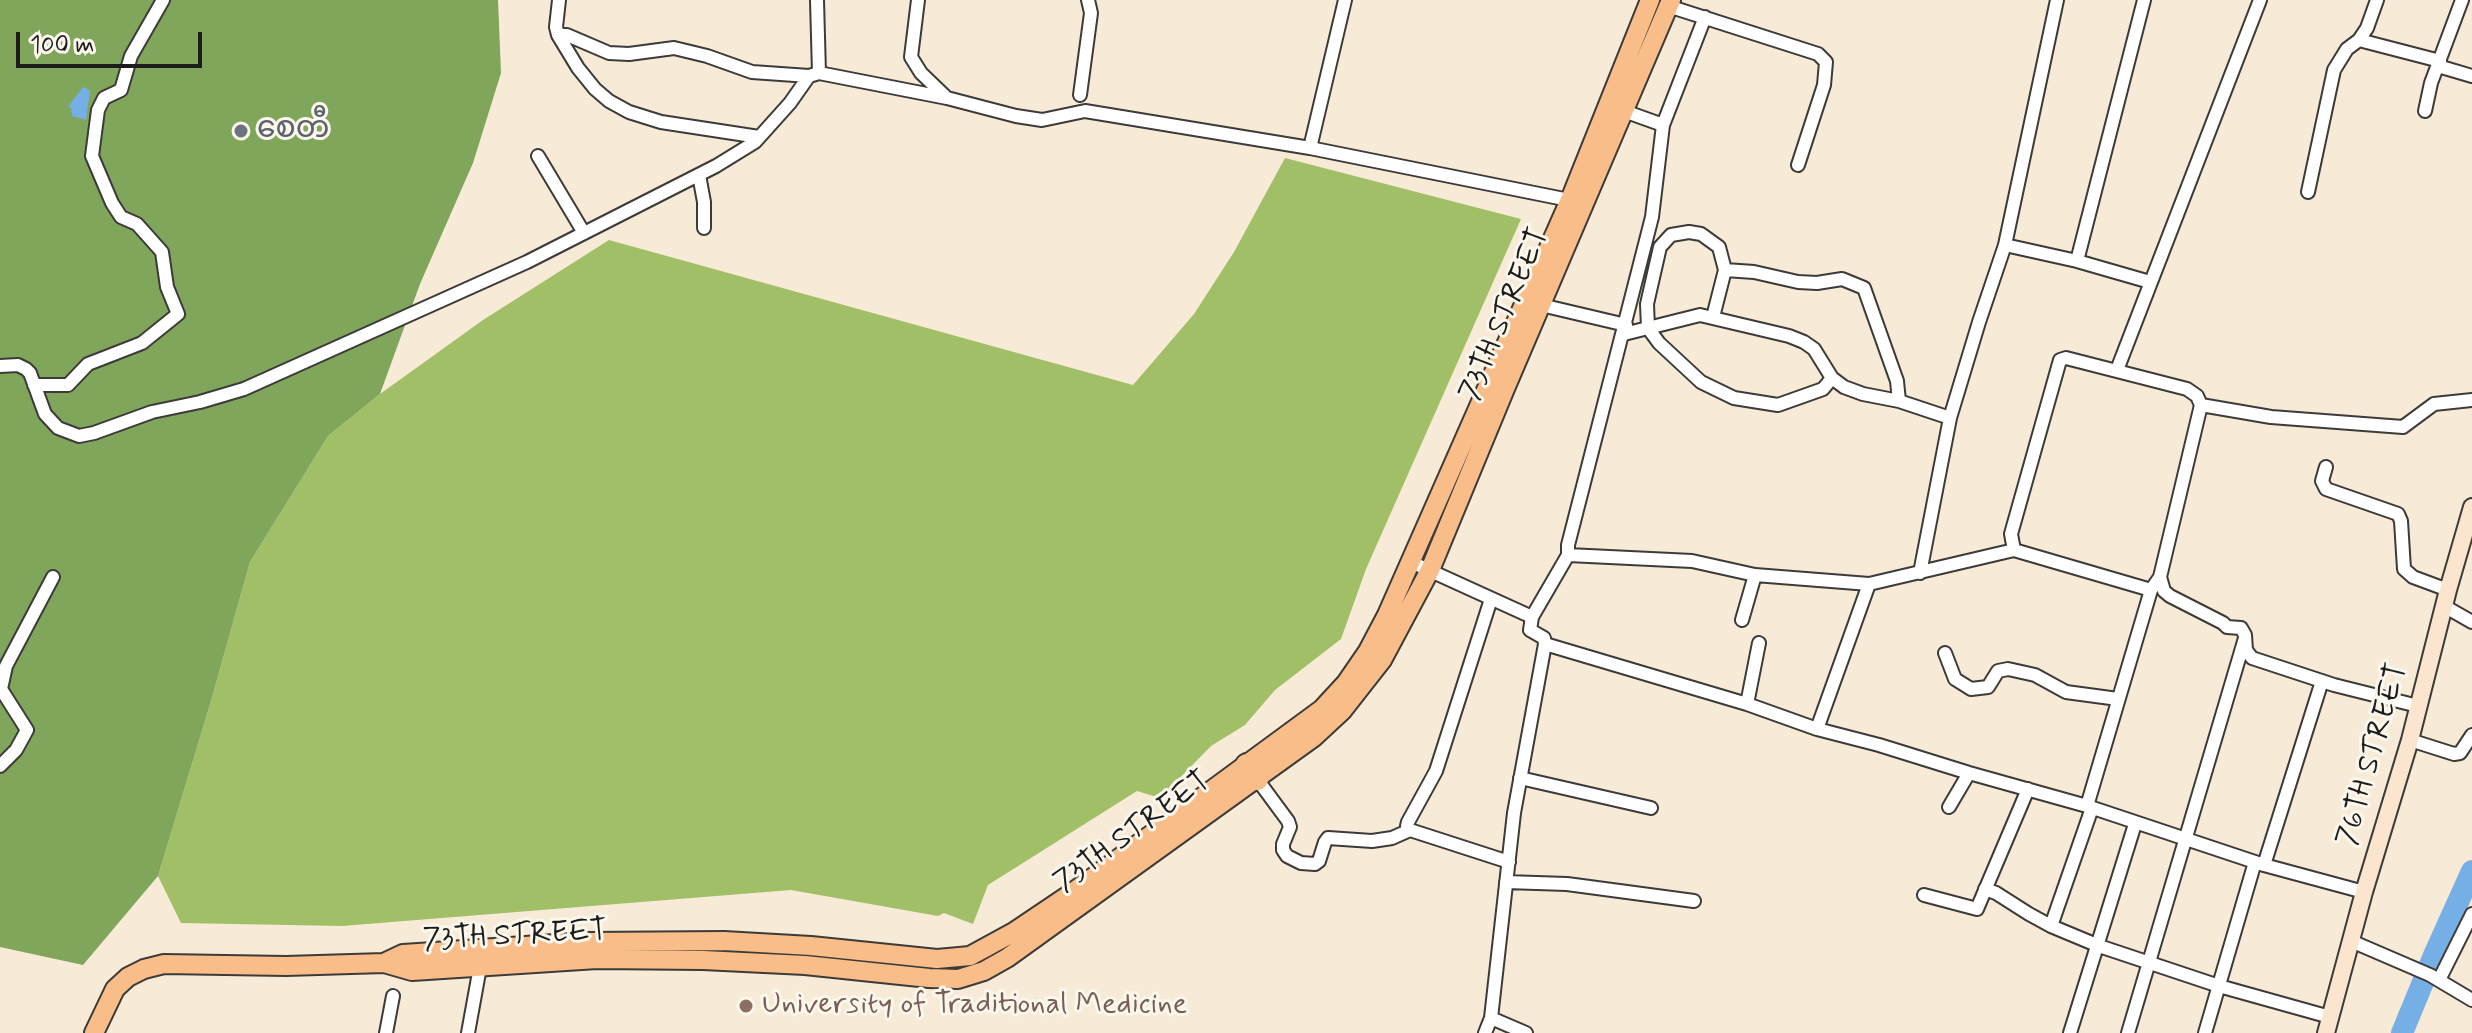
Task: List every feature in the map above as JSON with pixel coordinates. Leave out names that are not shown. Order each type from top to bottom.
[{"type":"main road","name":"73TH STREET","points":[[384,963],[403,954],[601,942],[724,941],[937,959],[970,956],[1014,932],[1252,772],[1314,737],[1342,711],[1382,660],[1430,570],[1541,305],[1577,202],[1624,111],[1663,2]]},
{"type":"main road","name":"73TH STREET","points":[[384,963],[412,971],[597,959],[703,960],[805,965],[929,978],[969,977],[1007,958],[1252,772],[1322,709],[1346,683],[1368,651],[1577,202],[1663,2]]},
{"type":"main road","points":[[94,1033],[115,989],[128,977],[164,964],[286,966],[384,963]]},
{"type":"street","points":[[34,385],[68,385],[88,364],[142,343],[178,314],[167,287],[162,252],[137,224],[121,217],[92,156],[98,110],[104,98],[121,90],[131,56],[163,0]]},
{"type":"street","points":[[559,0],[556,27],[567,52],[595,89],[618,106],[661,122],[759,137]]},
{"type":"street","points":[[0,366],[22,366],[30,373],[45,414],[52,423],[74,435],[94,433],[152,412],[220,397],[269,379],[527,262],[734,156],[759,137],[814,74],[817,0]]},
{"type":"street","points":[[918,0],[911,57],[921,73],[947,98]]},
{"type":"street","points":[[1080,95],[1091,13],[1088,0]]},
{"type":"street","points":[[1310,148],[1345,0]]},
{"type":"street","points":[[1920,573],[1950,418],[2005,245],[2057,0]]},
{"type":"street","points":[[2077,261],[2144,0]]},
{"type":"street","points":[[2117,370],[2260,0]]},
{"type":"street","points":[[2308,192],[2334,70],[2347,49],[2359,40],[2367,28],[2377,0]]},
{"type":"street","points":[[2425,111],[2431,83],[2462,0]]},
{"type":"street","points":[[1663,2],[1818,54],[1826,62],[1824,85],[1798,165]]},
{"type":"street","points":[[1485,1033],[1491,1018],[1514,813],[1545,644],[1544,638],[1530,630],[1532,617],[1568,555],[1568,545],[1652,217],[1663,125],[1705,17]]},
{"type":"street","points":[[558,35],[567,35],[609,53],[674,48],[752,72],[814,74],[947,98],[1042,120],[1085,111],[1310,148],[1577,202]]},
{"type":"street","points":[[2359,40],[2472,76]]},
{"type":"street","points":[[1624,111],[1663,125]]},
{"type":"street","points":[[538,156],[584,233]]},
{"type":"street","points":[[699,175],[704,202],[704,228]]},
{"type":"street","points":[[1713,317],[1725,270],[1719,247],[1701,234],[1671,235],[1660,247],[1655,264],[1647,304],[1648,328],[1659,343],[1701,382],[1734,398],[1778,405],[1823,389],[1832,378]]},
{"type":"street","points":[[2005,245],[2150,282]]},
{"type":"street","points":[[1725,270],[1754,272],[1798,282],[1842,279],[1864,288],[1897,381],[1899,401]]},
{"type":"street","points":[[1541,305],[1625,330],[1648,328],[1700,315],[1789,336],[1804,342],[1820,356],[1832,378],[1844,387],[1950,418]]},
{"type":"street","points":[[2014,550],[2011,534],[2060,360],[2066,358],[2117,370],[2187,389],[2197,396],[2201,405],[2160,577],[2151,590],[2090,807],[2051,926]]},
{"type":"street","points":[[2201,405],[2271,417],[2403,427],[2434,404],[2472,400]]},
{"type":"street","points":[[2326,467],[2322,481],[2326,489],[2398,514],[2404,569],[2446,598],[2472,622]]},
{"type":"street","name":"76TH STREET","points":[[2328,1025],[2472,511]]},
{"type":"street","points":[[1568,555],[1692,561],[1755,575],[1869,584],[2014,550],[2151,590]]},
{"type":"street","points":[[1411,562],[1532,617]]},
{"type":"street","points":[[1742,620],[1755,575]]},
{"type":"street","points":[[0,766],[16,750],[27,730],[1,689],[6,666],[53,577]]},
{"type":"street","points":[[2160,577],[2164,591],[2170,596],[2227,627],[2244,630],[2248,655],[2252,658],[2322,681],[2418,706]]},
{"type":"street","points":[[1817,729],[1869,584]]},
{"type":"street","points":[[1410,830],[1408,822],[1436,771],[1491,599]]},
{"type":"street","points":[[2128,1033],[2245,638]]},
{"type":"street","points":[[1747,704],[1759,643]]},
{"type":"street","points":[[1545,644],[1747,704],[1817,729],[2090,807],[2260,864],[2364,892]]},
{"type":"street","points":[[1945,653],[1955,679],[1971,689],[1988,687],[1998,671],[2008,669],[2035,675],[2066,692],[2118,699]]},
{"type":"street","points":[[2205,1033],[2322,681]]},
{"type":"street","points":[[2410,740],[2454,754],[2460,753],[2472,735]]},
{"type":"street","points":[[1252,772],[1290,827],[1283,850],[1287,856],[1301,863],[1315,864],[1328,838],[1372,841],[1392,838],[1410,830],[1509,862]]},
{"type":"street","points":[[1949,807],[1969,773]]},
{"type":"street","points":[[1520,778],[1651,808]]},
{"type":"street","points":[[1924,895],[1977,909],[2028,789]]},
{"type":"street","points":[[2070,1033],[2135,824]]},
{"type":"street","points":[[1506,882],[1567,884],[1694,901]]},
{"type":"street","points":[[1985,889],[2051,926],[2099,946],[2328,1025]]},
{"type":"street","points":[[2434,978],[2472,914]]},
{"type":"street","points":[[2351,941],[2411,966],[2471,998]]},
{"type":"street","points":[[468,1033],[480,967]]},
{"type":"street","points":[[386,1033],[393,996]]},
{"type":"street","points":[[1491,1018],[1526,1033]]},
{"type":"green space","points":[[0,0],[498,0],[501,73],[473,163],[420,284],[380,394],[328,436],[250,562],[158,876],[83,965],[0,947]]},
{"type":"green space","points":[[1285,158],[1521,219],[1366,569],[1341,639],[1275,690],[1245,725],[1211,746],[1160,798],[1137,791],[988,885],[973,924],[944,913],[938,916],[791,890],[342,926],[181,923],[158,876],[250,562],[328,436],[380,394],[483,320],[609,240],[1133,385],[1194,314],[1234,252]]},
{"type":"water","points":[[83,87],[90,90],[86,120],[72,116],[68,107]]},
{"type":"waterway","points":[[2402,1033],[2472,871]]},
{"type":"place","name":"စေတီ","points":[[241,131]]},
{"type":"place","name":"University of Traditional Medicine","points":[[746,1006]]}]
